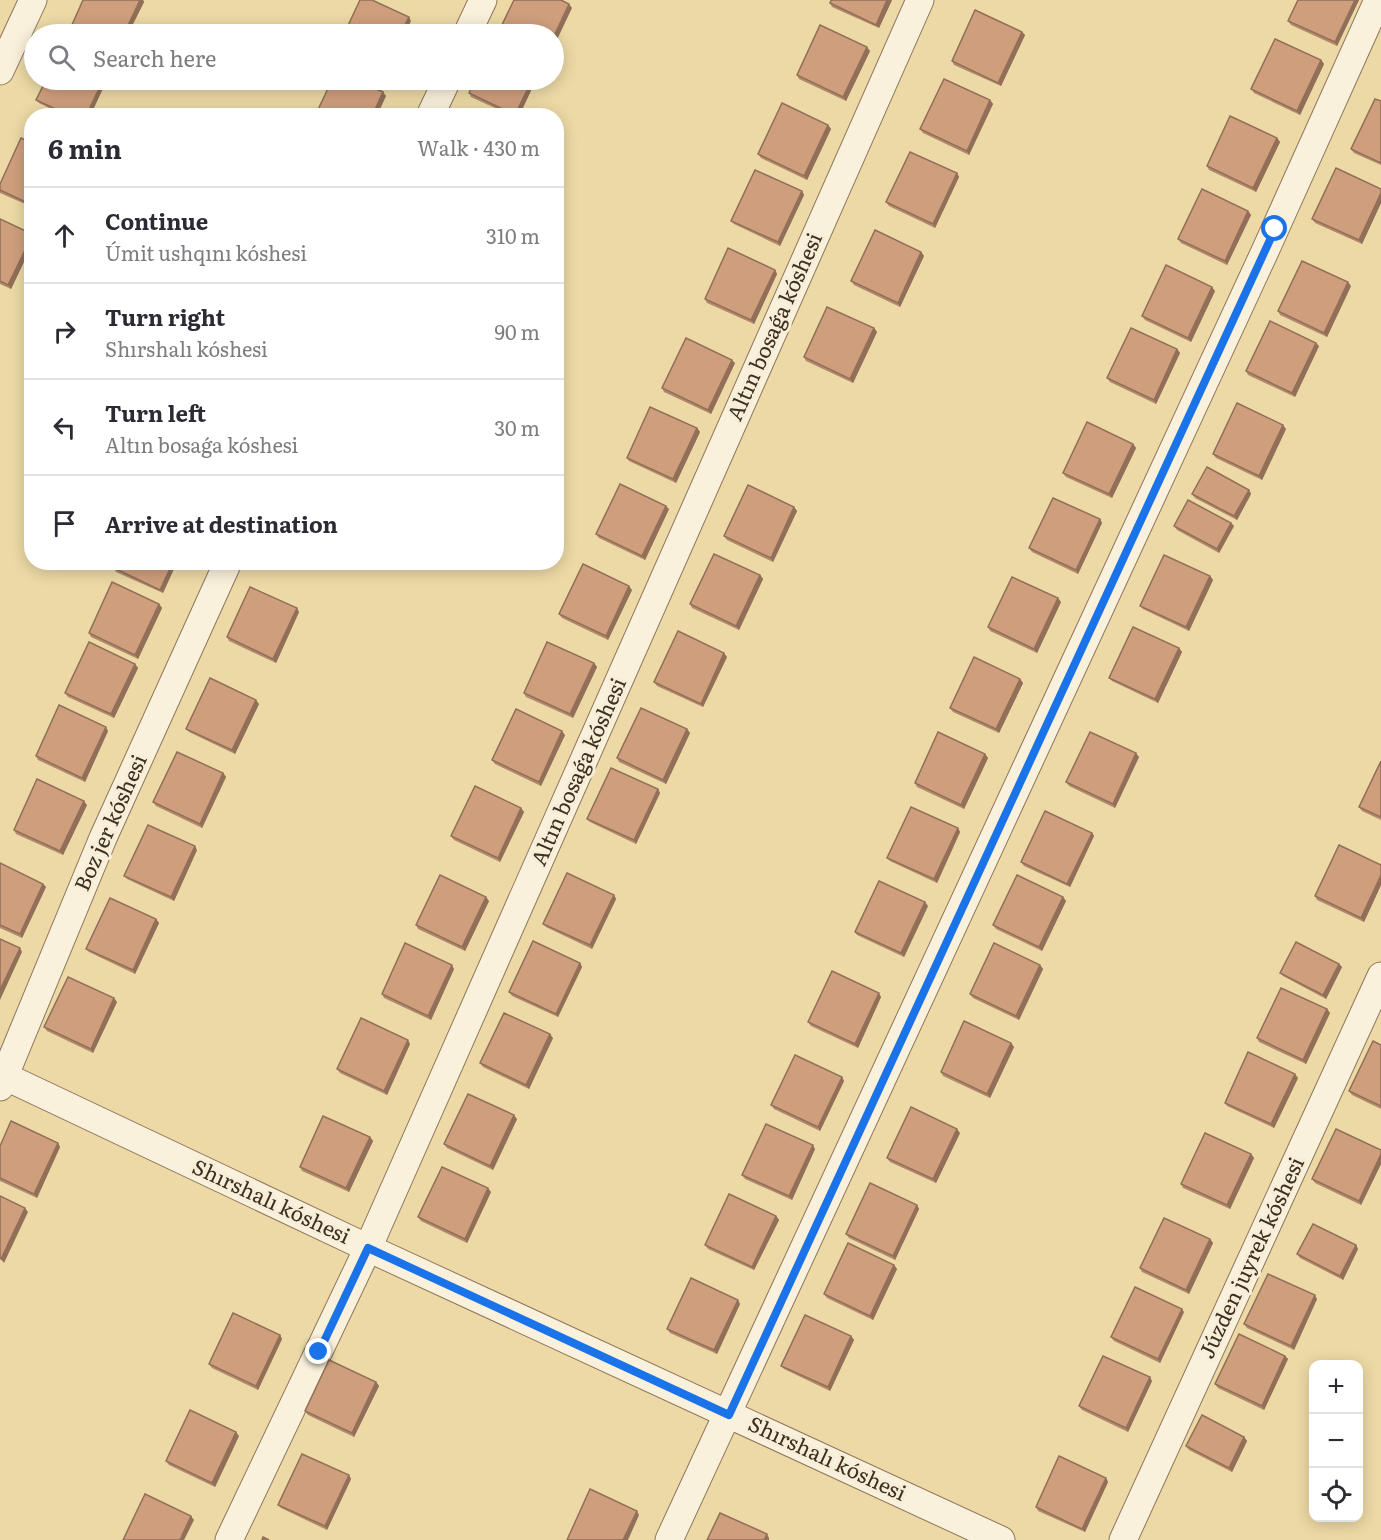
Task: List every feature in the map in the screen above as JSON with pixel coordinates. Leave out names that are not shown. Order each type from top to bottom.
[{"type":"street","points":[[0,71],[33,0]]},
{"type":"street","points":[[472,24],[483,0]]},
{"type":"street","name":"Altın bosaǵa kóshesi","points":[[230,1540],[368,1248],[920,0]]},
{"type":"street","points":[[669,1540],[729,1415],[1378,0]]},
{"type":"street","points":[[434,108],[442,90]]},
{"type":"street","name":"Boz jer kóshesi","points":[[2,1079],[103,838],[224,570]]},
{"type":"street","name":"Júzden juyrek kóshesi","points":[[1123,1540],[1381,976]]},
{"type":"street","name":"Shırshalı kóshesi","points":[[2,1079],[1001,1540]]},
{"type":"sand","points":[[0,0],[1381,0],[1381,1540],[0,1540]]},
{"type":"building","points":[[83,0],[140,0],[129,24],[72,24]]},
{"type":"building","points":[[360,0],[372,0],[409,17],[405,24],[349,24]]},
{"type":"building","points":[[514,0],[561,0],[569,4],[560,24],[502,24]]},
{"type":"building","points":[[831,0],[887,0],[876,25],[830,3]]},
{"type":"building","points":[[1298,0],[1355,0],[1335,42],[1288,21]]},
{"type":"building","points":[[975,10],[1022,32],[998,83],[952,61]]},
{"type":"building","points":[[820,25],[867,47],[843,97],[797,75]]},
{"type":"building","points":[[1275,39],[1321,60],[1297,111],[1251,89]]},
{"type":"building","points":[[944,79],[990,100],[967,151],[920,129]]},
{"type":"building","points":[[41,90],[98,90],[90,108],[54,108],[36,100]]},
{"type":"building","points":[[327,90],[378,90],[383,92],[376,108],[319,108]]},
{"type":"building","points":[[470,90],[527,90],[518,108],[500,108],[469,93]]},
{"type":"building","points":[[1375,99],[1381,101],[1381,163],[1351,149]]},
{"type":"building","points":[[782,103],[828,125],[804,176],[758,154]]},
{"type":"building","points":[[1230,116],[1277,138],[1253,188],[1207,166]]},
{"type":"building","points":[[21,138],[24,139],[24,201],[0,190],[0,184]]},
{"type":"building","points":[[910,152],[957,173],[933,224],[886,202]]},
{"type":"building","points":[[1336,168],[1381,189],[1359,240],[1312,219]]},
{"type":"building","points":[[755,170],[802,191],[778,242],[731,221]]},
{"type":"building","points":[[1202,189],[1248,211],[1225,261],[1178,239]]},
{"type":"building","points":[[0,219],[24,230],[24,252],[8,285],[0,281]]},
{"type":"building","points":[[875,230],[921,252],[898,303],[851,281]]},
{"type":"building","points":[[728,248],[775,270],[751,320],[705,299]]},
{"type":"building","points":[[1302,261],[1348,282],[1324,333],[1278,311]]},
{"type":"building","points":[[1166,265],[1212,287],[1188,338],[1142,316]]},
{"type":"building","points":[[827,307],[874,328],[850,379],[804,357]]},
{"type":"building","points":[[1270,321],[1316,343],[1292,393],[1246,371]]},
{"type":"building","points":[[1131,328],[1177,349],[1154,400],[1107,378]]},
{"type":"building","points":[[686,338],[732,360],[708,410],[662,388]]},
{"type":"building","points":[[1237,403],[1283,425],[1259,476],[1213,454]]},
{"type":"building","points":[[650,407],[697,428],[673,479],[627,458]]},
{"type":"building","points":[[1087,422],[1133,444],[1109,494],[1063,473]]},
{"type":"building","points":[[1207,467],[1249,490],[1234,516],[1192,494]]},
{"type":"building","points":[[620,484],[666,506],[642,556],[596,534]]},
{"type":"building","points":[[748,485],[794,507],[771,558],[724,536]]},
{"type":"building","points":[[1053,498],[1100,519],[1076,570],[1029,548]]},
{"type":"building","points":[[1188,500],[1231,523],[1217,549],[1174,526]]},
{"type":"building","points":[[714,554],[760,575],[736,626],[690,604]]},
{"type":"building","points":[[1164,555],[1210,576],[1186,627],[1140,606]]},
{"type":"building","points":[[583,564],[629,586],[606,636],[559,614]]},
{"type":"building","points":[[118,570],[169,570],[160,590]]},
{"type":"building","points":[[1012,577],[1058,598],[1034,649],[988,627]]},
{"type":"building","points":[[112,582],[159,604],[135,655],[89,633]]},
{"type":"building","points":[[250,587],[297,608],[273,659],[227,637]]},
{"type":"building","points":[[1133,627],[1179,648],[1155,699],[1109,678]]},
{"type":"building","points":[[678,631],[724,653],[701,704],[654,682]]},
{"type":"building","points":[[89,642],[135,664],[111,714],[65,693]]},
{"type":"building","points":[[547,642],[594,663],[570,714],[524,693]]},
{"type":"building","points":[[974,657],[1020,679],[996,729],[950,708]]},
{"type":"building","points":[[210,678],[256,700],[232,750],[186,729]]},
{"type":"building","points":[[59,705],[106,727],[82,778],[36,756]]},
{"type":"building","points":[[641,708],[687,729],[663,780],[617,758]]},
{"type":"building","points":[[516,709],[562,731],[539,782],[492,760]]},
{"type":"building","points":[[938,732],[985,754],[961,805],[915,783]]},
{"type":"building","points":[[1090,732],[1136,753],[1113,804],[1066,782]]},
{"type":"building","points":[[177,752],[223,773],[200,824],[153,802]]},
{"type":"building","points":[[1381,761],[1381,817],[1359,807]]},
{"type":"building","points":[[611,768],[658,789],[634,840],[587,819]]},
{"type":"building","points":[[37,779],[84,801],[60,851],[14,830]]},
{"type":"building","points":[[475,786],[521,808],[498,858],[451,836]]},
{"type":"building","points":[[911,807],[958,828],[934,879],[887,858]]},
{"type":"building","points":[[1045,811],[1092,833],[1067,884],[1021,862]]},
{"type":"building","points":[[148,825],[195,846],[171,897],[124,876]]},
{"type":"building","points":[[1339,845],[1381,865],[1381,875],[1361,918],[1315,896]]},
{"type":"building","points":[[0,863],[43,884],[20,934],[0,925]]},
{"type":"building","points":[[567,873],[614,895],[590,945],[543,924]]},
{"type":"building","points":[[440,875],[486,897],[462,947],[416,925]]},
{"type":"building","points":[[1017,875],[1063,897],[1039,947],[993,925]]},
{"type":"building","points":[[879,881],[925,902],[901,953],[855,932]]},
{"type":"building","points":[[110,898],[156,919],[133,970],[86,949]]},
{"type":"building","points":[[0,939],[20,948],[0,990]]},
{"type":"building","points":[[533,941],[580,963],[556,1014],[509,992]]},
{"type":"building","points":[[1296,942],[1339,964],[1323,995],[1280,973]]},
{"type":"building","points":[[405,943],[452,965],[428,1016],[382,994]]},
{"type":"building","points":[[994,943],[1040,965],[1016,1016],[970,994]]},
{"type":"building","points":[[832,971],[879,993],[855,1044],[808,1022]]},
{"type":"building","points":[[68,977],[114,998],[91,1049],[44,1027]]},
{"type":"building","points":[[1281,988],[1327,1009],[1303,1060],[1257,1038]]},
{"type":"building","points":[[504,1013],[550,1034],[526,1085],[480,1063]]},
{"type":"building","points":[[361,1018],[408,1040],[384,1091],[337,1069]]},
{"type":"building","points":[[964,1021],[1011,1043],[987,1094],[941,1072]]},
{"type":"building","points":[[1373,1041],[1381,1045],[1381,1106],[1349,1091]]},
{"type":"building","points":[[1248,1052],[1295,1074],[1271,1124],[1225,1103]]},
{"type":"building","points":[[795,1055],[842,1077],[818,1127],[771,1105]]},
{"type":"building","points":[[468,1094],[514,1115],[490,1166],[444,1144]]},
{"type":"building","points":[[911,1107],[957,1129],[933,1179],[887,1158]]},
{"type":"building","points":[[323,1116],[370,1137],[346,1188],[300,1167]]},
{"type":"building","points":[[11,1121],[58,1143],[34,1194],[0,1178],[0,1146]]},
{"type":"building","points":[[766,1124],[813,1145],[789,1196],[742,1175]]},
{"type":"building","points":[[1336,1129],[1381,1150],[1359,1201],[1312,1179]]},
{"type":"building","points":[[1205,1133],[1251,1154],[1227,1205],[1181,1184]]},
{"type":"building","points":[[442,1167],[488,1188],[465,1239],[418,1217]]},
{"type":"building","points":[[870,1183],[917,1205],[893,1256],[846,1234]]},
{"type":"building","points":[[729,1194],[776,1216],[752,1267],[705,1245]]},
{"type":"building","points":[[0,1196],[25,1208],[1,1259],[0,1258]]},
{"type":"building","points":[[1164,1218],[1210,1239],[1186,1290],[1140,1268]]},
{"type":"building","points":[[1313,1224],[1356,1245],[1340,1276],[1297,1254]]},
{"type":"building","points":[[848,1243],[894,1265],[870,1316],[824,1294]]},
{"type":"building","points":[[1268,1274],[1315,1295],[1291,1346],[1244,1324]]},
{"type":"building","points":[[691,1278],[738,1300],[714,1350],[667,1329]]},
{"type":"building","points":[[1135,1287],[1182,1309],[1158,1359],[1111,1337]]},
{"type":"building","points":[[233,1313],[280,1335],[256,1386],[209,1364]]},
{"type":"building","points":[[805,1315],[851,1336],[828,1387],[781,1366]]},
{"type":"building","points":[[1239,1334],[1285,1356],[1262,1406],[1215,1384]]},
{"type":"building","points":[[1103,1356],[1150,1377],[1126,1428],[1079,1406]]},
{"type":"building","points":[[329,1360],[376,1382],[352,1433],[305,1411]]},
{"type":"building","points":[[190,1410],[236,1432],[212,1483],[166,1461]]},
{"type":"building","points":[[1202,1415],[1244,1437],[1229,1468],[1186,1446]]},
{"type":"building","points":[[302,1454],[349,1475],[325,1526],[278,1505]]},
{"type":"building","points":[[1059,1456],[1106,1478],[1082,1529],[1036,1507]]},
{"type":"building","points":[[590,1489],[637,1511],[623,1540],[567,1540]]},
{"type":"building","points":[[145,1494],[191,1516],[180,1540],[123,1540]]},
{"type":"building","points":[[720,1513],[767,1534],[764,1540],[707,1540]]},
{"type":"route","points":[[319,1352],[368,1248],[729,1415],[1275,229]]}]
